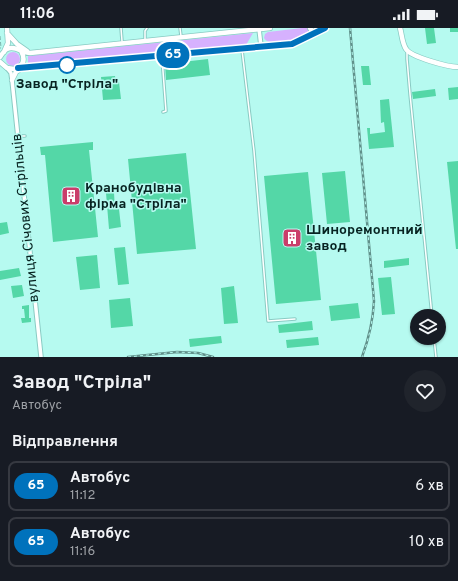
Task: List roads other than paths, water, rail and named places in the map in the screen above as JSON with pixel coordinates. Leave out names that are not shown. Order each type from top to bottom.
[{"type":"street","points":[[2,54],[12,48],[24,52],[32,52],[270,28]]},
{"type":"street","points":[[308,37],[312,31],[310,28]]},
{"type":"street","points":[[7,30],[8,43],[2,54],[2,59],[4,65],[17,69],[292,44],[325,28]]},
{"type":"street","points":[[400,28],[403,44],[408,51],[417,56],[458,67]]},
{"type":"street","points":[[259,29],[261,46]]},
{"type":"street","points":[[7,30],[20,46],[32,52]]},
{"type":"street","points":[[7,30],[12,43],[23,55],[24,60],[22,65],[17,69]]},
{"type":"street","name":"вулиця Січових Стрільців","points":[[4,65],[10,72],[12,80]]},
{"type":"street","points":[[12,80],[16,72],[24,68]]},
{"type":"street","name":"вулиця Січових Стрільців","points":[[17,69],[12,74],[12,80],[41,357]]},
{"type":"lane","points":[[121,28],[123,43]]},
{"type":"lane","points":[[145,41],[144,31],[147,28]]},
{"type":"lane","points":[[180,28],[181,37]]},
{"type":"lane","points":[[242,48],[254,151],[268,321],[295,319]]},
{"type":"lane","points":[[408,51],[407,59],[431,309]]},
{"type":"lane","points":[[161,56],[166,111],[163,112]]},
{"type":"lane","points":[[18,136],[26,136]]},
{"type":"lane","points":[[435,345],[436,357]]},
{"type":"railway","points":[[350,28],[374,301],[373,316],[367,343],[362,357]]},
{"type":"railway","points":[[128,357],[177,352],[198,353],[213,357]]},
{"type":"place","name":"Завод \"Стріла\"","points":[[67,65]]},
{"type":"place","name":"Кранобудівна фірма \"Стріла\"","points":[[71,196]]},
{"type":"place","name":"Шиноремонтний завод","points":[[292,238]]}]
